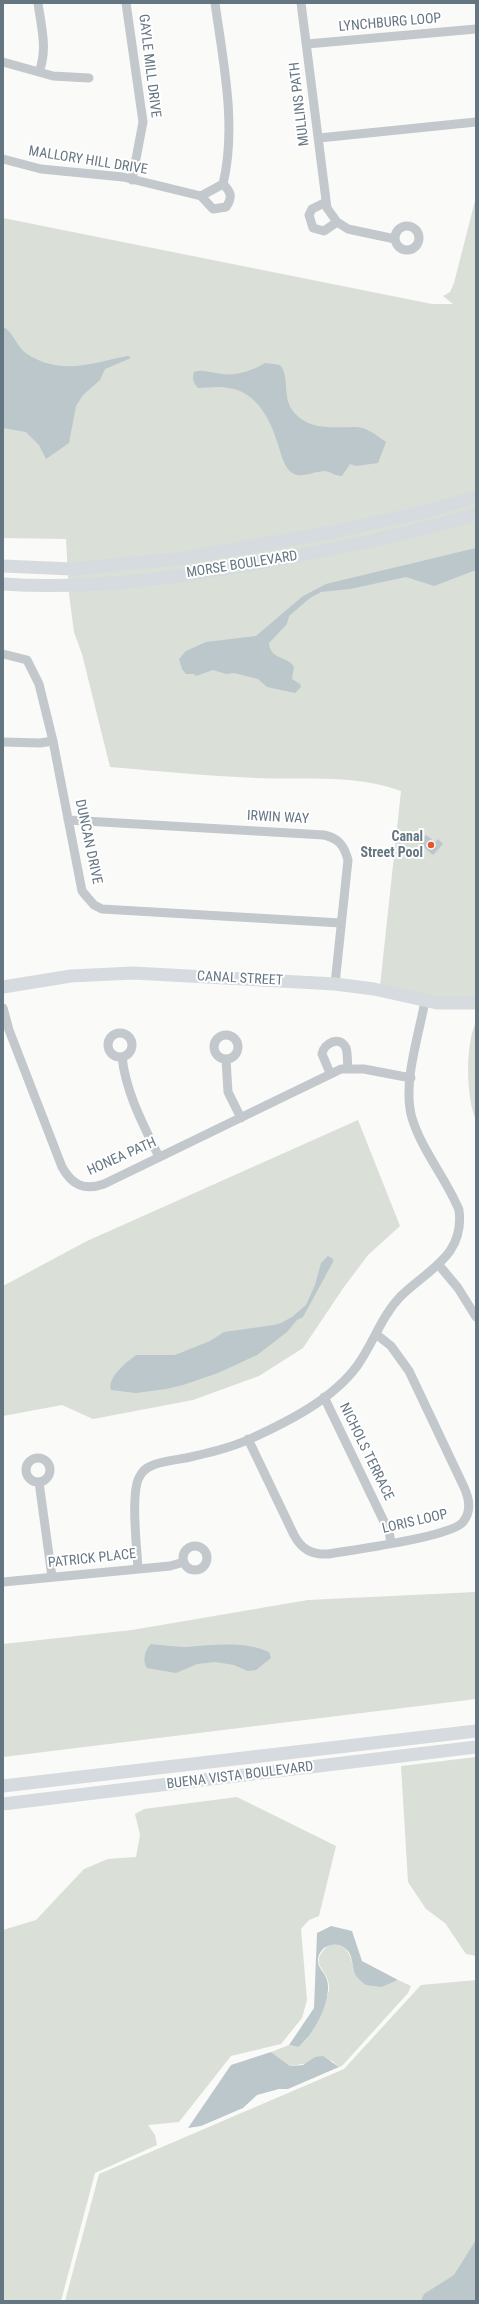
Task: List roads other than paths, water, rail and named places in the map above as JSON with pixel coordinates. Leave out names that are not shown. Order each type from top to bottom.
[{"type":"main road","name":"MORSE BOULEVARD","points":[[3,566],[72,570],[177,559],[328,533],[424,512],[476,497]]},
{"type":"main road","name":"MORSE BOULEVARD","points":[[3,584],[46,587],[68,586],[207,572],[324,552],[476,514]]},
{"type":"main road","name":"CANAL STREET","points":[[3,986],[71,976],[134,973],[334,984],[374,989],[425,1001],[452,1005],[476,1003]]},
{"type":"main road","name":"BUENA VISTA BOULEVARD","points":[[3,1786],[476,1731]]},
{"type":"main road","name":"BUENA VISTA BOULEVARD","points":[[3,1804],[476,1747]]},
{"type":"street","points":[[38,3],[44,42],[44,54],[40,72]]},
{"type":"street","name":"GAYLE MILL DRIVE","points":[[126,3],[142,122],[132,180]]},
{"type":"street","points":[[216,3],[229,123],[227,169],[223,184],[201,196],[212,209],[226,207],[230,202],[230,191],[223,184]]},
{"type":"street","name":"MULLINS PATH","points":[[301,3],[308,44],[326,202],[327,208],[337,222]]},
{"type":"street","name":"LYNCHBURG LOOP","points":[[308,44],[476,29]]},
{"type":"street","points":[[3,62],[53,76],[89,78]]},
{"type":"street","points":[[319,138],[476,122]]},
{"type":"street","name":"MALLORY HILL DRIVE","points":[[3,160],[41,169],[132,180],[201,196]]},
{"type":"street","points":[[326,202],[312,209],[309,215],[313,228],[324,231],[337,222],[348,229],[395,239]]},
{"type":"street","name":"DUNCAN DRIVE","points":[[3,654],[27,660],[39,684],[53,741],[82,891],[94,905],[102,909],[341,923]]},
{"type":"street","points":[[3,742],[40,743],[53,741]]},
{"type":"street","name":"IRWIN WAY","points":[[68,820],[324,834],[333,837],[340,842],[348,860],[334,984]]},
{"type":"street","points":[[138,1569],[135,1492],[139,1476],[154,1464],[211,1452],[248,1439],[288,1420],[324,1397],[356,1368],[394,1304],[438,1264],[457,1243],[461,1222],[459,1210],[415,1126],[410,1100],[411,1078],[425,1001]]},
{"type":"street","name":"HONEA PATH","points":[[3,1008],[51,1139],[67,1177],[80,1186],[96,1187],[330,1074],[348,1068],[364,1069],[411,1078]]},
{"type":"street","points":[[330,1074],[322,1054],[323,1049],[330,1042],[335,1041],[343,1045],[346,1049],[348,1068]]},
{"type":"street","points":[[122,1057],[126,1081],[131,1098],[158,1157]]},
{"type":"street","points":[[226,1059],[228,1092],[240,1118]]},
{"type":"street","points":[[438,1264],[473,1305],[476,1317]]},
{"type":"street","name":"LORIS LOOP","points":[[248,1439],[294,1535],[306,1550],[313,1554],[329,1554],[454,1529],[464,1519],[469,1504],[466,1490],[409,1371],[391,1346],[376,1334]]},
{"type":"street","name":"NICHOLS TERRACE","points":[[324,1397],[389,1532],[391,1542]]},
{"type":"street","points":[[39,1482],[52,1577]]},
{"type":"street","name":"PATRICK PLACE","points":[[3,1582],[138,1569],[184,1562]]},
{"type":"place","name":"Canal Street Pool","points":[[431,845]]}]
